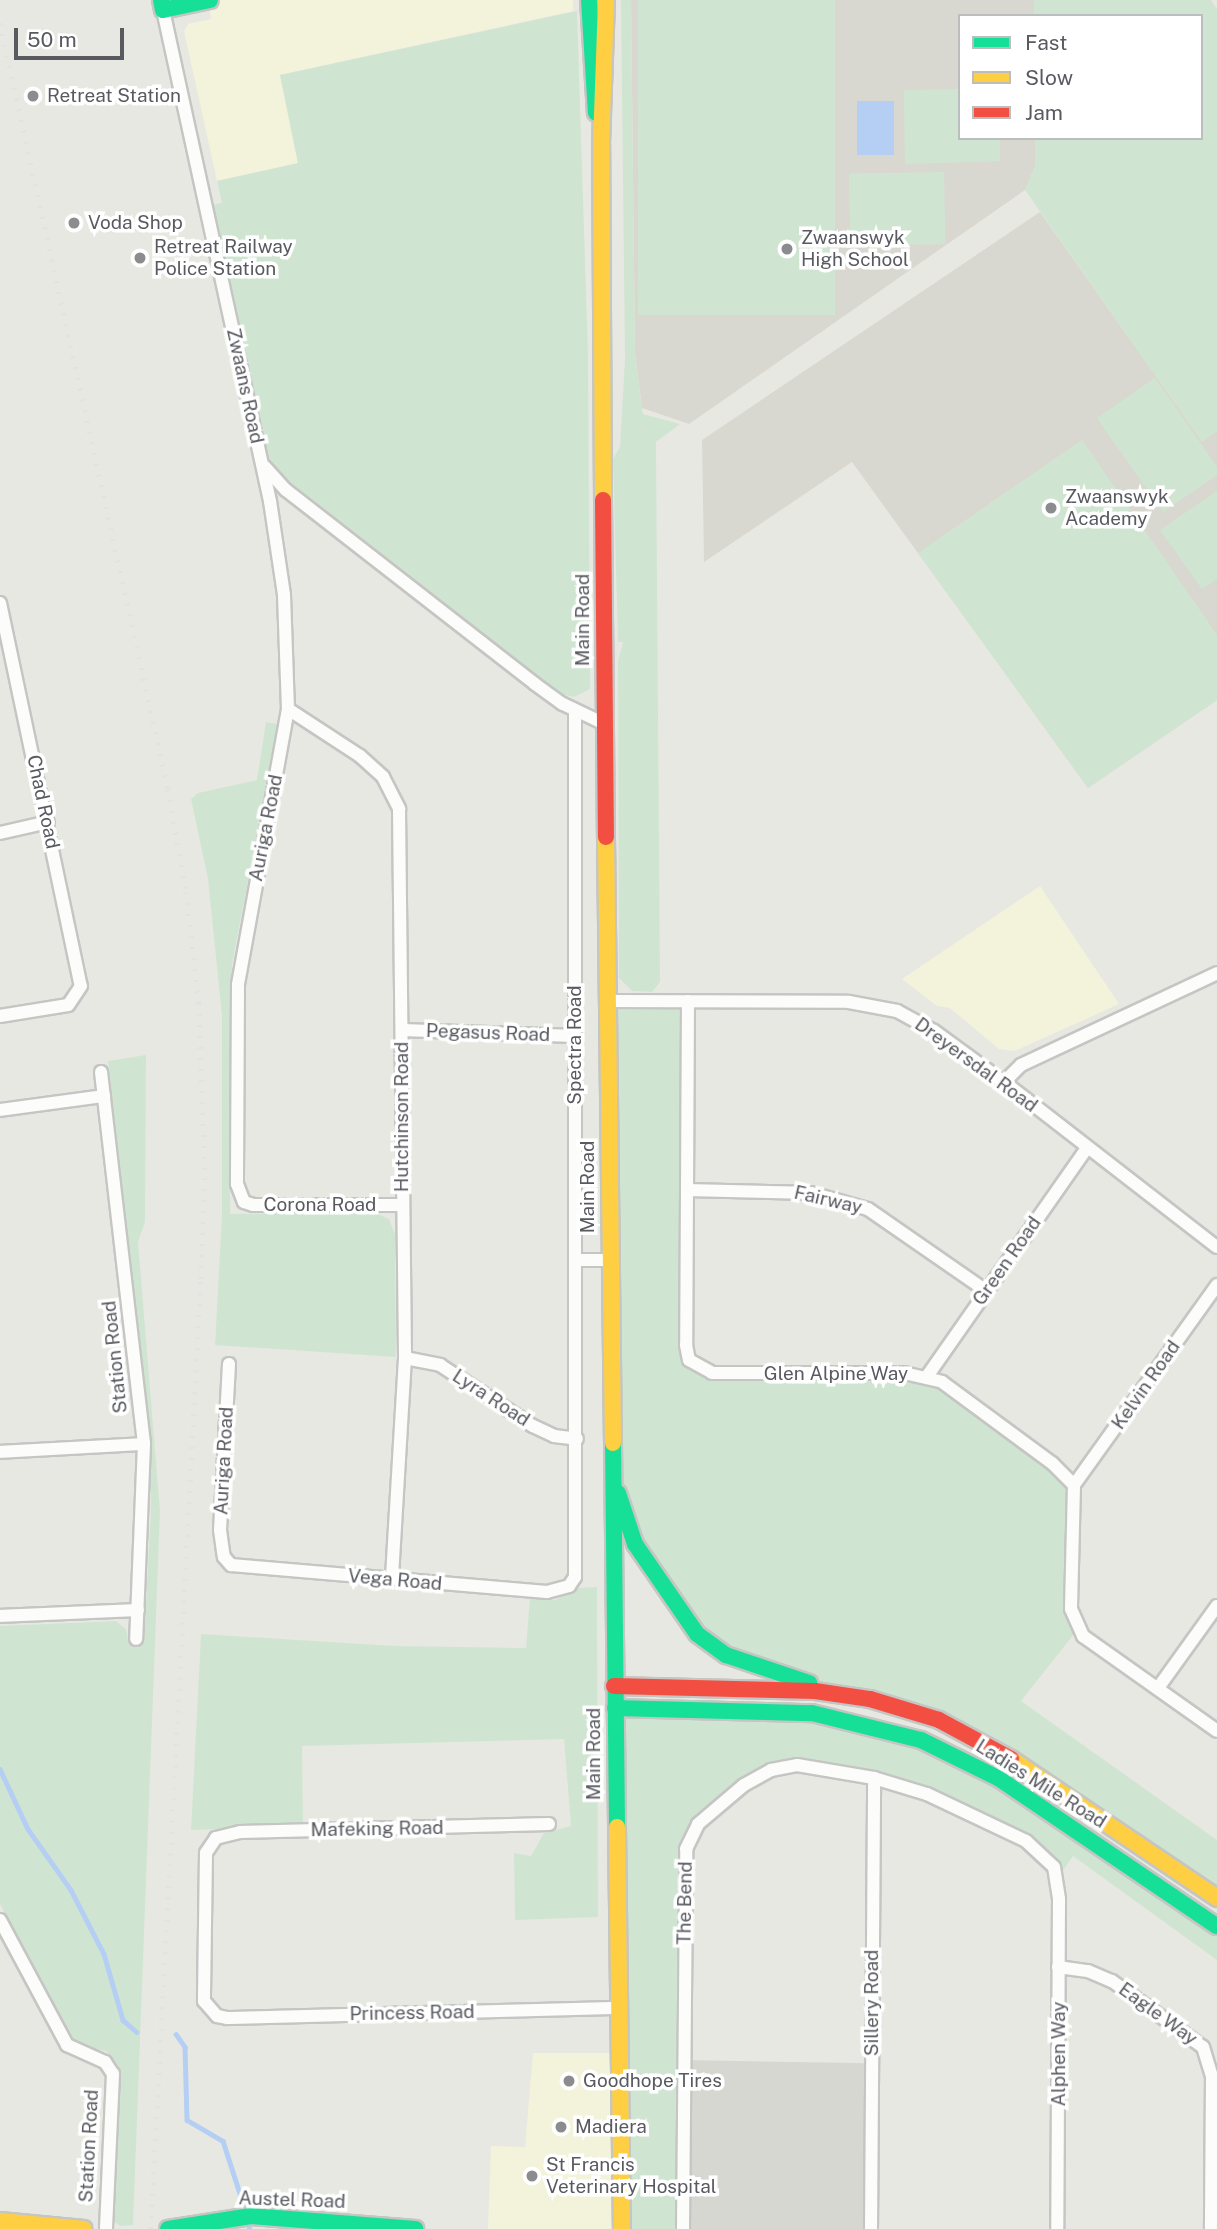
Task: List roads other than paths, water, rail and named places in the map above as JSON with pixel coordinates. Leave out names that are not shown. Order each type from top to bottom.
[{"type":"main road","points":[[162,5],[210,0]]},
{"type":"main road","name":"Main Road","points":[[589,0],[592,86],[601,144]]},
{"type":"main road","name":"Main Road","points":[[606,0],[601,144],[605,724],[617,2008],[622,2229]]},
{"type":"main road","points":[[611,1447],[621,1507],[635,1544],[671,1602],[697,1634],[741,1662],[870,1699]]},
{"type":"main road","name":"Ladies Mile Road","points":[[614,1686],[788,1689],[870,1699],[939,1720],[991,1745],[1217,1898]]},
{"type":"main road","name":"Ladies Mile Road","points":[[615,1708],[800,1712],[868,1724],[922,1740],[998,1778],[1217,1926]]},
{"type":"main road","name":"Austel Road","points":[[168,2229],[245,2217],[415,2229]]},
{"type":"main road","points":[[0,2221],[84,2229]]},
{"type":"street","name":"Zwaans Road","points":[[162,5],[261,461],[286,490],[575,711],[605,724]]},
{"type":"street","name":"Auriga Road","points":[[240,1197],[236,1168],[240,954],[288,709],[282,573],[261,461]]},
{"type":"street","name":"Chad Road","points":[[0,603],[80,970],[76,999],[53,1009],[0,1016]]},
{"type":"street","name":"Hutchinson Road","points":[[288,709],[360,756],[396,797],[401,836],[405,1358],[392,1579]]},
{"type":"street","name":"Spectra Road","points":[[569,1586],[578,1568],[575,711]]},
{"type":"street","points":[[0,833],[48,822]]},
{"type":"street","points":[[1004,1082],[1021,1065],[1217,973]]},
{"type":"street","name":"Dreyersdal Road","points":[[608,1001],[874,1004],[934,1031],[1217,1247]]},
{"type":"street","name":"Glen Alpine Way","points":[[688,1001],[686,1345],[694,1365],[712,1373],[928,1375],[1041,1454],[1074,1485]]},
{"type":"street","name":"Pegasus Road","points":[[402,1030],[575,1036]]},
{"type":"street","name":"Station Road","points":[[101,1072],[144,1444],[136,1639]]},
{"type":"street","points":[[0,1110],[104,1096]]},
{"type":"street","name":"Green Road","points":[[928,1375],[1087,1148]]},
{"type":"street","name":"Fairway","points":[[687,1190],[785,1190],[857,1206],[899,1227],[985,1290]]},
{"type":"street","name":"Corona Road","points":[[240,1197],[253,1205],[402,1205]]},
{"type":"street","points":[[577,1260],[609,1260]]},
{"type":"street","name":"Kelvin Road","points":[[1074,1485],[1217,1285]]},
{"type":"street","name":"Lyra Road","points":[[405,1358],[440,1365],[533,1426],[554,1436],[577,1439]]},
{"type":"street","name":"Auriga Road","points":[[224,1558],[220,1530],[229,1364]]},
{"type":"street","points":[[0,1452],[144,1444]]},
{"type":"street","points":[[1074,1485],[1073,1619],[1086,1639],[1217,1731]]},
{"type":"street","name":"Vega Road","points":[[224,1558],[246,1569],[547,1592],[569,1586]]},
{"type":"street","points":[[1158,1688],[1217,1606]]},
{"type":"street","points":[[0,1616],[138,1610]]},
{"type":"street","name":"The Bend","points":[[683,2229],[684,1875],[691,1835],[720,1804],[771,1770],[815,1766],[874,1778],[927,1794],[1011,1833],[1040,1850],[1058,1878]]},
{"type":"street","name":"Sillery Road","points":[[871,2229],[874,1778]]},
{"type":"street","name":"Mafeking Road","points":[[208,2010],[203,1987],[208,1844],[240,1832],[549,1824]]},
{"type":"street","name":"Alphen Way","points":[[1057,2229],[1058,1878]]},
{"type":"street","name":"Station Road","points":[[0,1920],[67,2045],[109,2066],[113,2079],[106,2229]]},
{"type":"street","name":"Eagle Way","points":[[1058,1967],[1088,1971],[1112,1981],[1203,2047],[1212,2077],[1211,2229]]},
{"type":"street","name":"Princess Road","points":[[208,2010],[227,2018],[617,2008]]},
{"type":"water","points":[[857,101],[894,101],[894,155],[857,155]]},
{"type":"waterway","points":[[0,1769],[28,1829],[71,1890],[104,1954],[123,2020],[137,2032]]},
{"type":"waterway","points":[[176,2034],[185,2047],[187,2120],[223,2141],[244,2206]]},
{"type":"railway","points":[[0,23],[168,789],[186,892],[199,1003],[205,1178],[201,1282],[151,2229]]},
{"type":"place","name":"Retreat Station","points":[[33,96]]},
{"type":"place","name":"Voda Shop","points":[[74,223]]},
{"type":"place","name":"Zwaanswyk High School","points":[[787,249]]},
{"type":"place","name":"Retreat Railway Police Station","points":[[140,258]]},
{"type":"place","name":"Zwaanswyk Academy","points":[[1051,508]]},
{"type":"place","name":"Goodhope Tires","points":[[569,2081]]},
{"type":"place","name":"Madiera","points":[[561,2127]]},
{"type":"place","name":"St Francis Veterinary Hospital","points":[[532,2176]]}]
